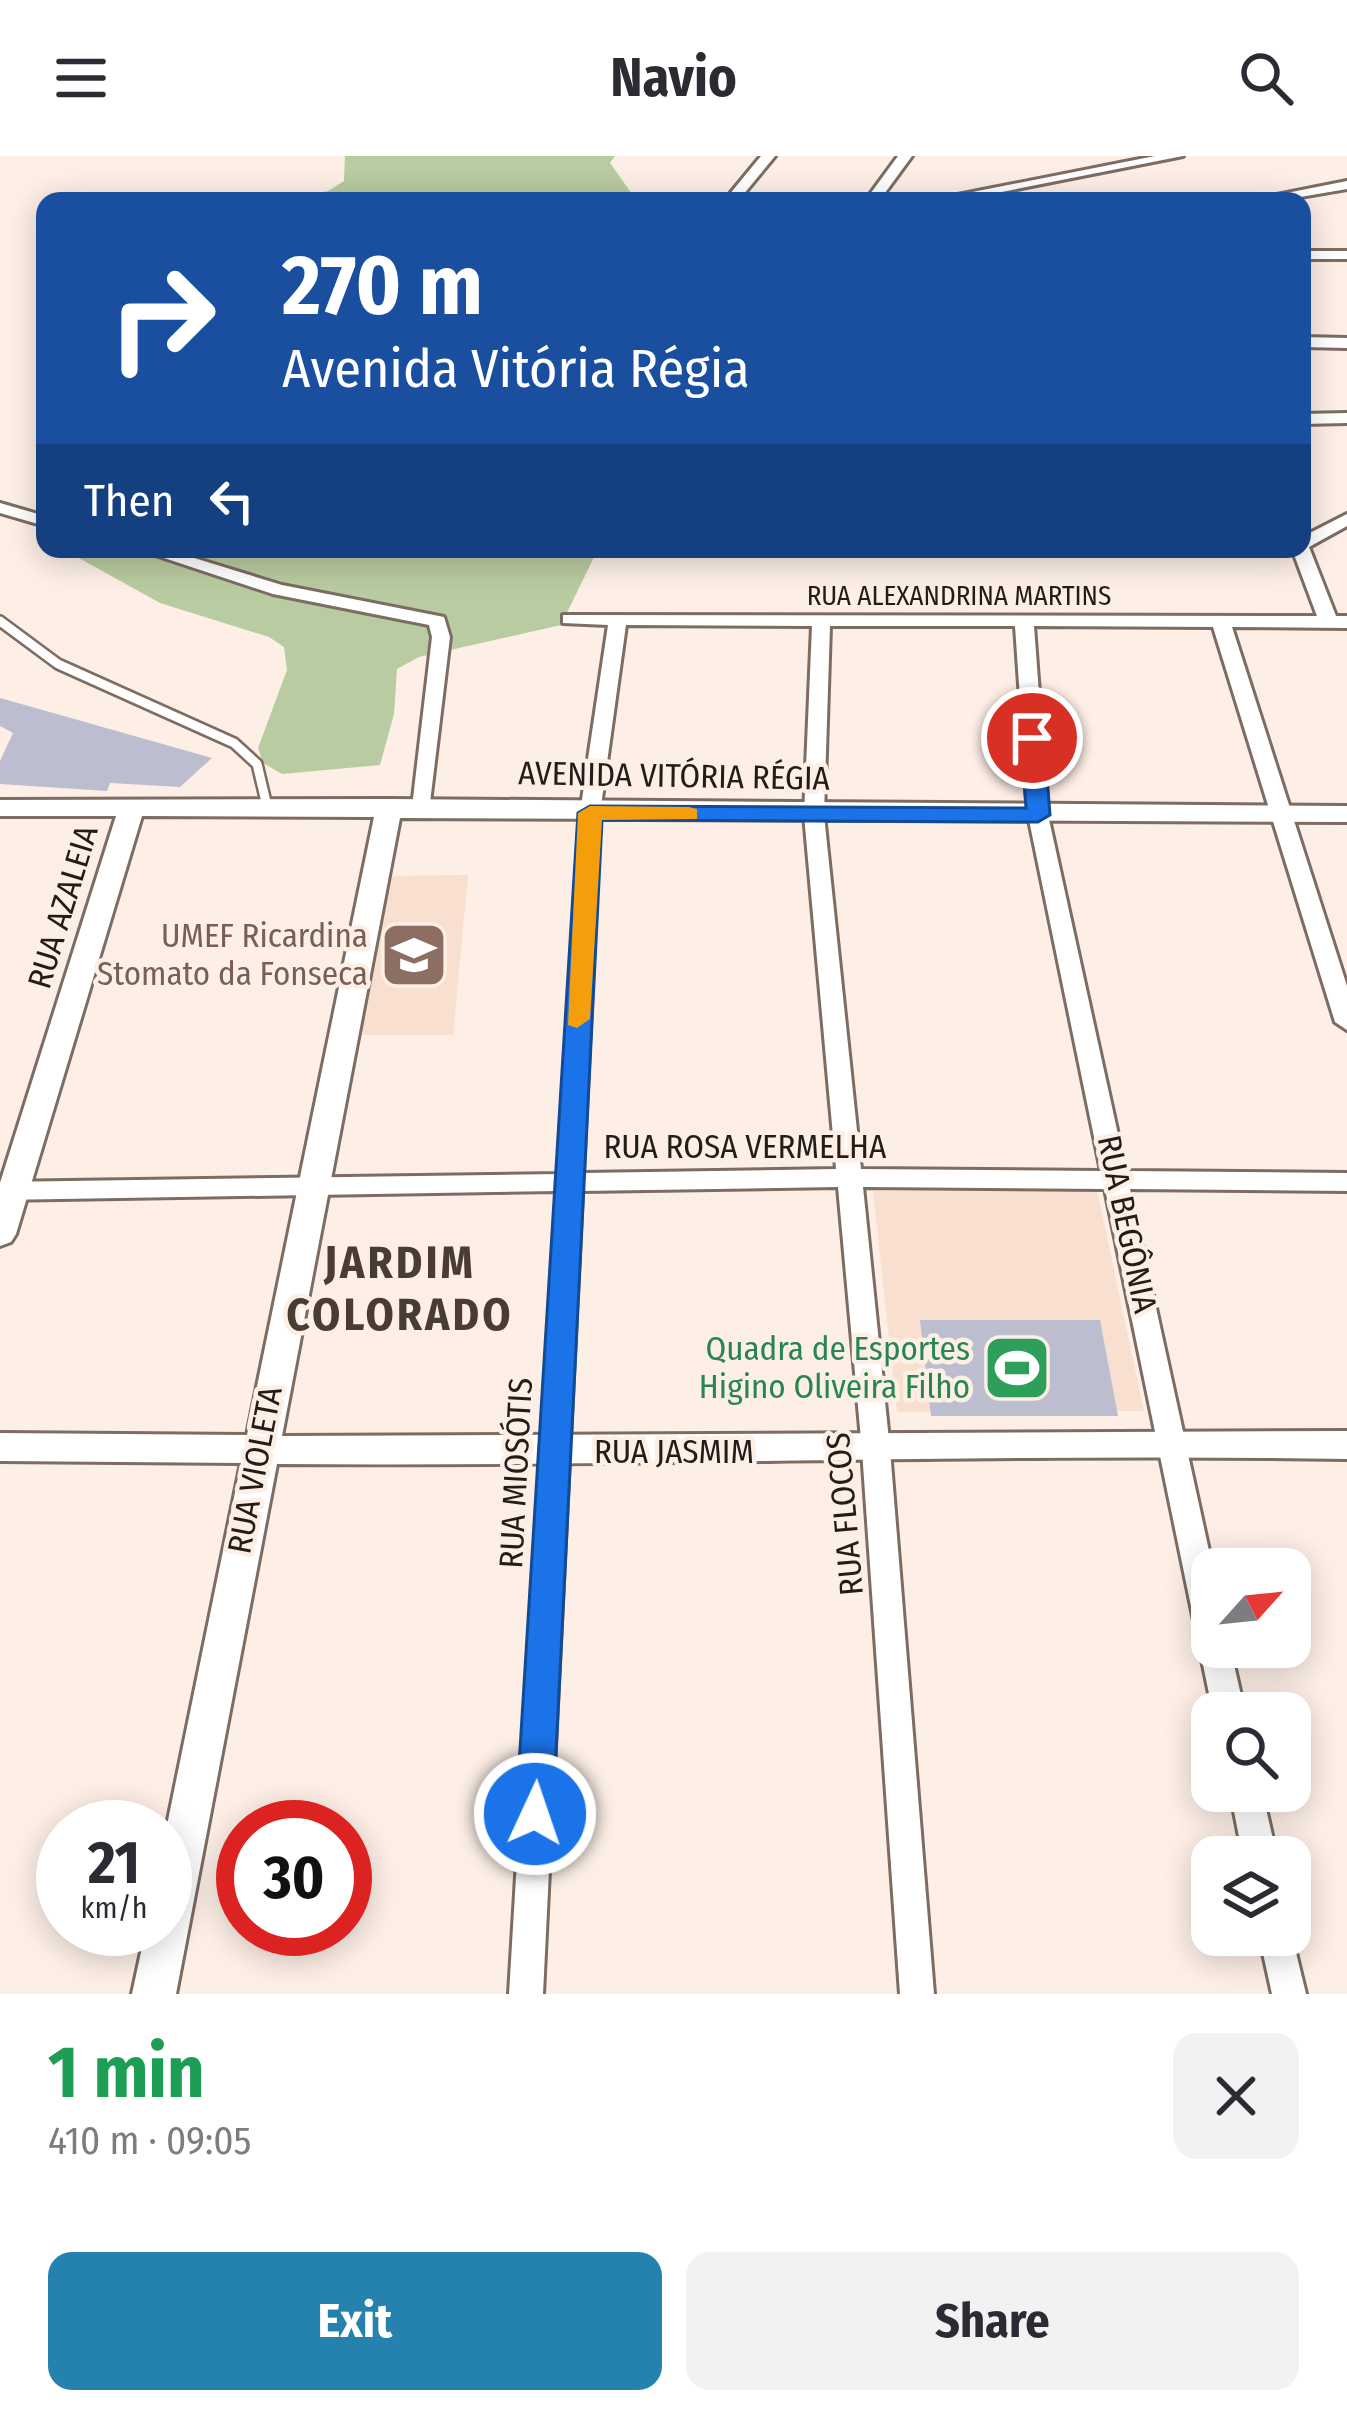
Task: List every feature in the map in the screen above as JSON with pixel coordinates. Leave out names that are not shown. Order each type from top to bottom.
[{"type":"street","points":[[738,192],[768,156]]},
{"type":"street","points":[[879,192],[905,156]]},
{"type":"street","points":[[1058,175],[1066,156]]},
{"type":"street","points":[[995,192],[1058,175],[1176,156]]},
{"type":"street","points":[[1306,192],[1347,185]]},
{"type":"street","points":[[1311,255],[1347,255]]},
{"type":"street","points":[[1311,338],[1347,344]]},
{"type":"street","points":[[1311,419],[1347,418]]},
{"type":"street","points":[[0,508],[36,517]]},
{"type":"street","points":[[1311,537],[1347,519]]},
{"type":"street","points":[[1311,539],[1347,534]]},
{"type":"street","points":[[1311,553],[1338,622]]},
{"type":"street","points":[[195,558],[279,590],[436,621],[441,637],[405,807]]},
{"type":"street","name":"RUA MIOSÓTIS","points":[[526,1994],[590,813],[619,618]]},
{"type":"street","name":"RUA ALEXANDRINA MARTINS","points":[[570,619],[1338,622]]},
{"type":"street","name":"RUA FLOCOS","points":[[821,623],[814,815],[876,1450],[917,1994]]},
{"type":"street","name":"RUA BEGÔNIA","points":[[1024,623],[1038,815],[1194,1548]]},
{"type":"street","points":[[1221,623],[1347,1022]]},
{"type":"street","name":"RUA VIOLETA","points":[[154,1994],[313,1184],[405,807]]},
{"type":"street","name":"AVENIDA VITÓRIA RÉGIA","points":[[0,808],[1347,814]]},
{"type":"street","name":"RUA AZALEIA","points":[[0,1234],[7,1191],[132,808]]},
{"type":"street","name":"RUA ROSA VERMELHA","points":[[7,1191],[849,1178],[1347,1182]]},
{"type":"street","name":"RUA JASMIM","points":[[0,1447],[553,1452],[1171,1442],[1347,1445]]},
{"type":"street","points":[[1281,1956],[1289,1994]]},
{"type":"lane","points":[[0,621],[58,664],[234,742],[257,764],[267,806]]},
{"type":"shaded area","name":"UMEF Ricardina Stomato da Fonseca","points":[[468,875],[453,1035],[356,1035],[379,876]]},
{"type":"shaded area","points":[[1097,1190],[1144,1411],[897,1412],[873,1191]]},
{"type":"green space","points":[[345,156],[615,156],[610,163],[631,192],[323,192],[344,181]]},
{"type":"green space","points":[[79,558],[594,558],[561,625],[419,657],[397,669],[394,714],[380,765],[282,774],[263,763],[258,748],[287,670],[284,647],[269,637],[160,603]]},
{"type":"building","points":[[0,698],[212,758],[180,787],[110,783],[107,791],[0,784],[0,761],[13,733],[0,726]]},
{"type":"building","name":"Quadra de Esportes Higino Oliveira Filho","points":[[920,1320],[1100,1320],[1118,1416],[931,1416]]},
{"type":"slow traffic","points":[[577,1019],[590,813],[689,814]]},
{"type":"place","name":"UMEF Ricardina Stomato da Fonseca","points":[[414,955]]},
{"type":"place","name":"Quadra de Esportes Higino Oliveira Filho","points":[[1017,1368]]},
{"type":"district","name":"JARDIM COLORADO","points":[[400,1289]]},
{"type":"route","points":[[535,1814],[590,813],[1038,815],[1032,738]]}]
